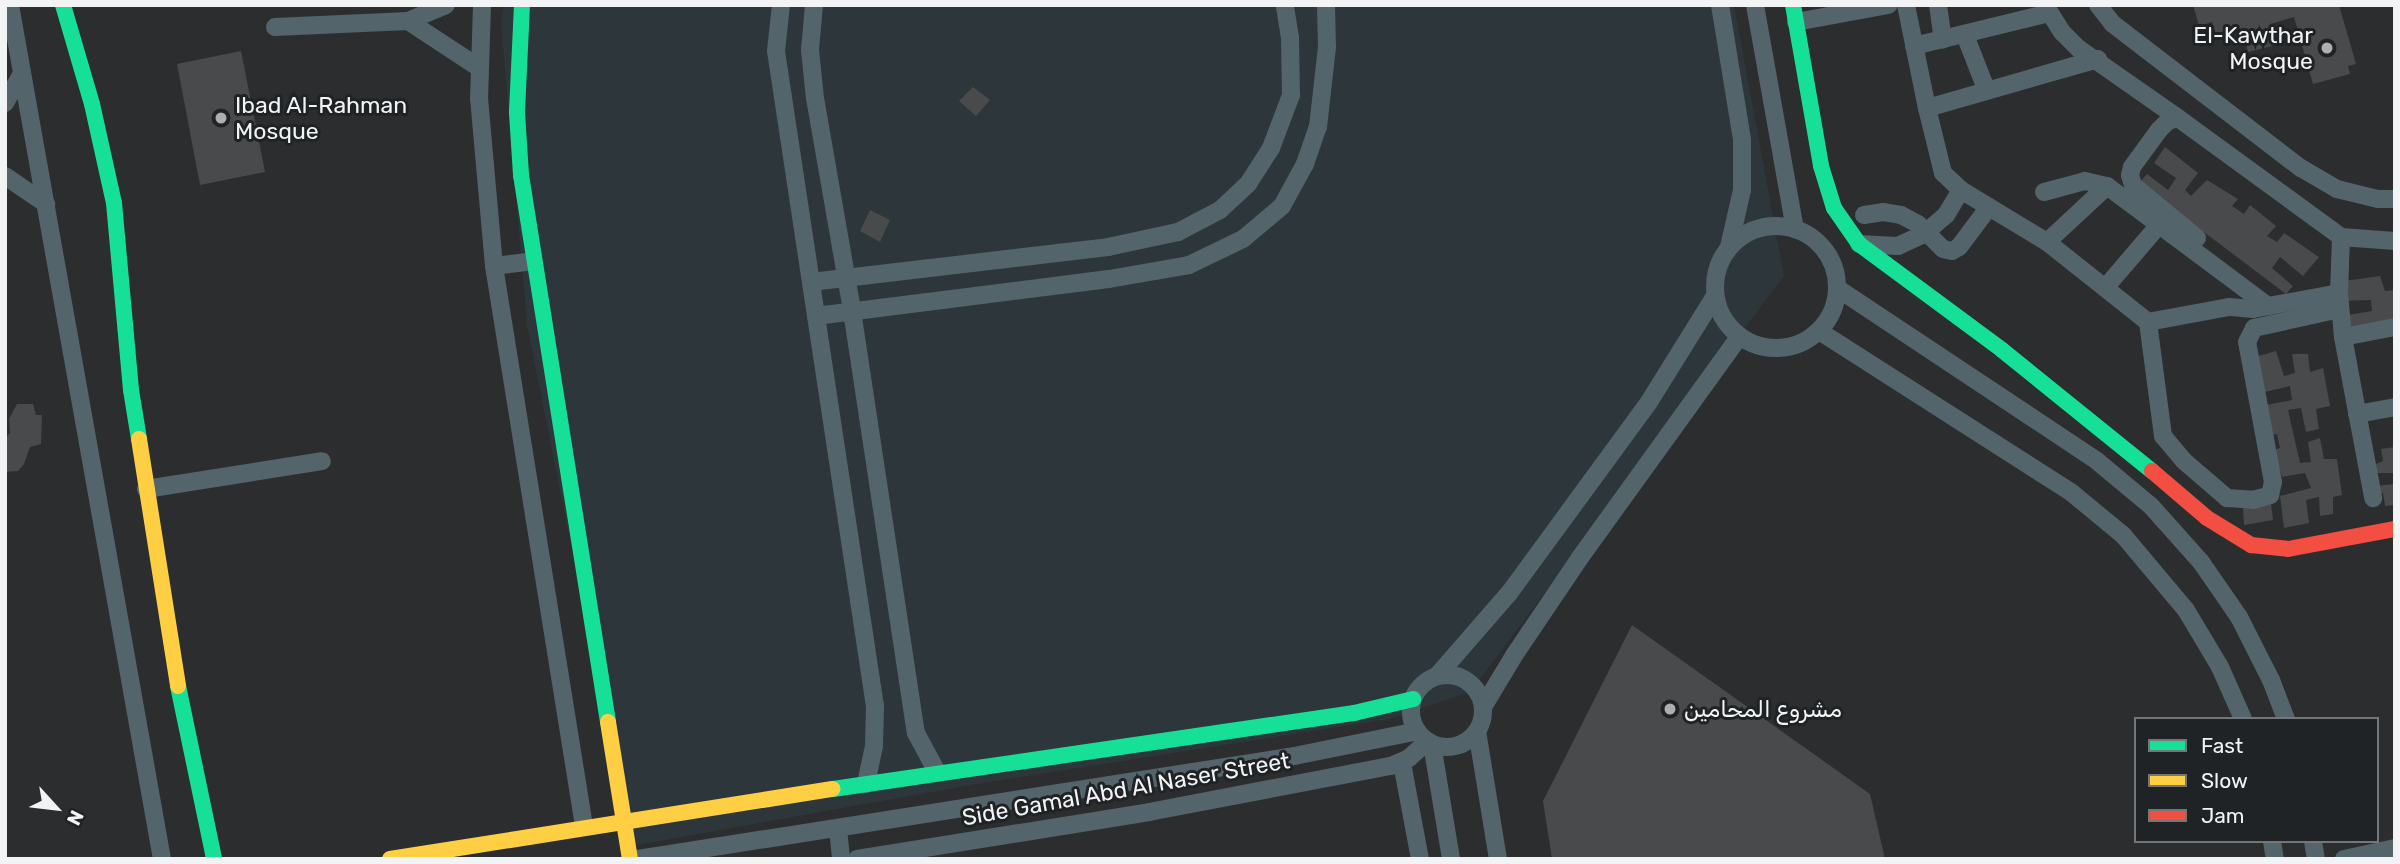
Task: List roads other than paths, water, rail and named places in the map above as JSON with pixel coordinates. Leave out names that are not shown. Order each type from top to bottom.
[{"type":"street","points":[[10,5],[162,859]]},
{"type":"street","points":[[63,5],[92,104],[114,202],[131,390],[146,489],[179,694],[214,859]]},
{"type":"street","points":[[275,27],[408,21],[446,5]]},
{"type":"street","points":[[482,5],[478,67],[484,179],[494,266],[584,826]]},
{"type":"street","points":[[522,5],[517,113],[521,175],[532,261],[630,859]]},
{"type":"street","points":[[781,5],[776,51],[875,706],[874,746],[866,783]]},
{"type":"street","points":[[814,5],[810,50],[815,98],[852,311],[916,733],[937,772]]},
{"type":"street","points":[[811,282],[845,281],[1108,247],[1178,232],[1220,209],[1248,184],[1271,148],[1291,95],[1290,38],[1285,5]]},
{"type":"street","points":[[816,316],[1108,279],[1178,267],[1189,265],[1243,239],[1282,206],[1305,164],[1318,127],[1327,47],[1326,5]]},
{"type":"street","points":[[1720,5],[1742,140],[1742,190],[1729,247],[1720,262],[1715,279],[1715,296],[1727,326],[1754,345],[1789,348],[1819,331],[1832,311],[1837,288],[1834,268],[1826,251],[1812,237],[1795,229],[1777,226],[1759,228],[1743,235],[1729,247]]},
{"type":"street","points":[[1755,5],[1795,229]]},
{"type":"street","points":[[1888,5],[1794,14],[1821,166],[1834,208],[1859,244],[2108,432],[2207,518],[2251,545],[2288,549],[2395,529]]},
{"type":"street","points":[[1906,5],[1943,173],[1961,190],[2048,242],[2148,321],[2163,436],[2184,461],[2227,498],[2253,500],[2270,495],[2273,482],[2247,342],[2254,328],[2340,301]]},
{"type":"street","points":[[1938,5],[1942,40]]},
{"type":"street","points":[[2098,5],[2113,24],[2301,168],[2337,189],[2378,199],[2395,199]]},
{"type":"street","points":[[1914,46],[1965,34],[2047,9],[2062,32],[2342,237],[2395,241]]},
{"type":"street","points":[[408,21],[478,67]]},
{"type":"street","points":[[1965,34],[1986,89]]},
{"type":"street","points":[[1927,108],[2098,59]]},
{"type":"street","points":[[5,103],[22,73]]},
{"type":"street","points":[[2178,118],[2168,121],[2159,130],[2132,167],[2130,175],[2133,185],[2197,239]]},
{"type":"street","points":[[5,176],[29,189],[46,204]]},
{"type":"street","points":[[2044,192],[2085,181],[2107,186],[2268,306]]},
{"type":"street","points":[[2048,242],[2107,186]]},
{"type":"street","points":[[1859,244],[1898,246],[1924,234],[1946,215],[1961,190]]},
{"type":"street","points":[[1864,215],[1883,212],[1901,215],[1918,224],[1924,234],[1943,249],[1952,251],[1959,247],[1989,206]]},
{"type":"street","points":[[2105,288],[2159,225]]},
{"type":"street","points":[[2342,237],[2340,301],[2344,343],[2373,498]]},
{"type":"street","points":[[494,266],[532,261]]},
{"type":"street","points":[[1837,288],[2096,461],[2151,506],[2202,562],[2239,617],[2271,680],[2285,717]]},
{"type":"street","points":[[1451,859],[1426,739],[1411,710],[1413,699],[1419,689],[1437,676],[1510,592],[1649,402],[1715,296]]},
{"type":"street","points":[[2148,321],[2229,307],[2253,309],[2340,301]]},
{"type":"street","points":[[2344,343],[2395,327]]},
{"type":"street","points":[[1819,331],[2072,493],[2123,536],[2186,610],[2220,667],[2242,717]]},
{"type":"street","points":[[1498,859],[1477,731],[1483,707],[1579,559],[1739,337]]},
{"type":"street","points":[[2344,343],[2395,339]]},
{"type":"street","points":[[2357,414],[2395,407]]},
{"type":"street","points":[[146,489],[323,461]]},
{"type":"street","points":[[1437,676],[1462,678],[1480,695],[1483,707]]},
{"type":"street","points":[[390,859],[584,826],[937,772],[1354,713],[1413,699]]},
{"type":"street","points":[[638,859],[1294,756],[1426,739],[1457,746],[1477,731]]},
{"type":"street","name":"Side Gamal Abd Al Naser Street","points":[[866,858],[1149,812],[1402,763],[1426,739]]},
{"type":"street","points":[[1402,763],[1420,859]]},
{"type":"street","points":[[866,858],[869,824]]},
{"type":"street","points":[[838,829],[841,859]]},
{"type":"street","points":[[2344,859],[2395,848]]},
{"type":"place","name":"El-Kawthar Mosque","points":[[2327,48]]},
{"type":"place","name":"Ibad Al-Rahman Mosque","points":[[221,118]]},
{"type":"place","name":"مشروع المحامين","points":[[1670,709]]}]
